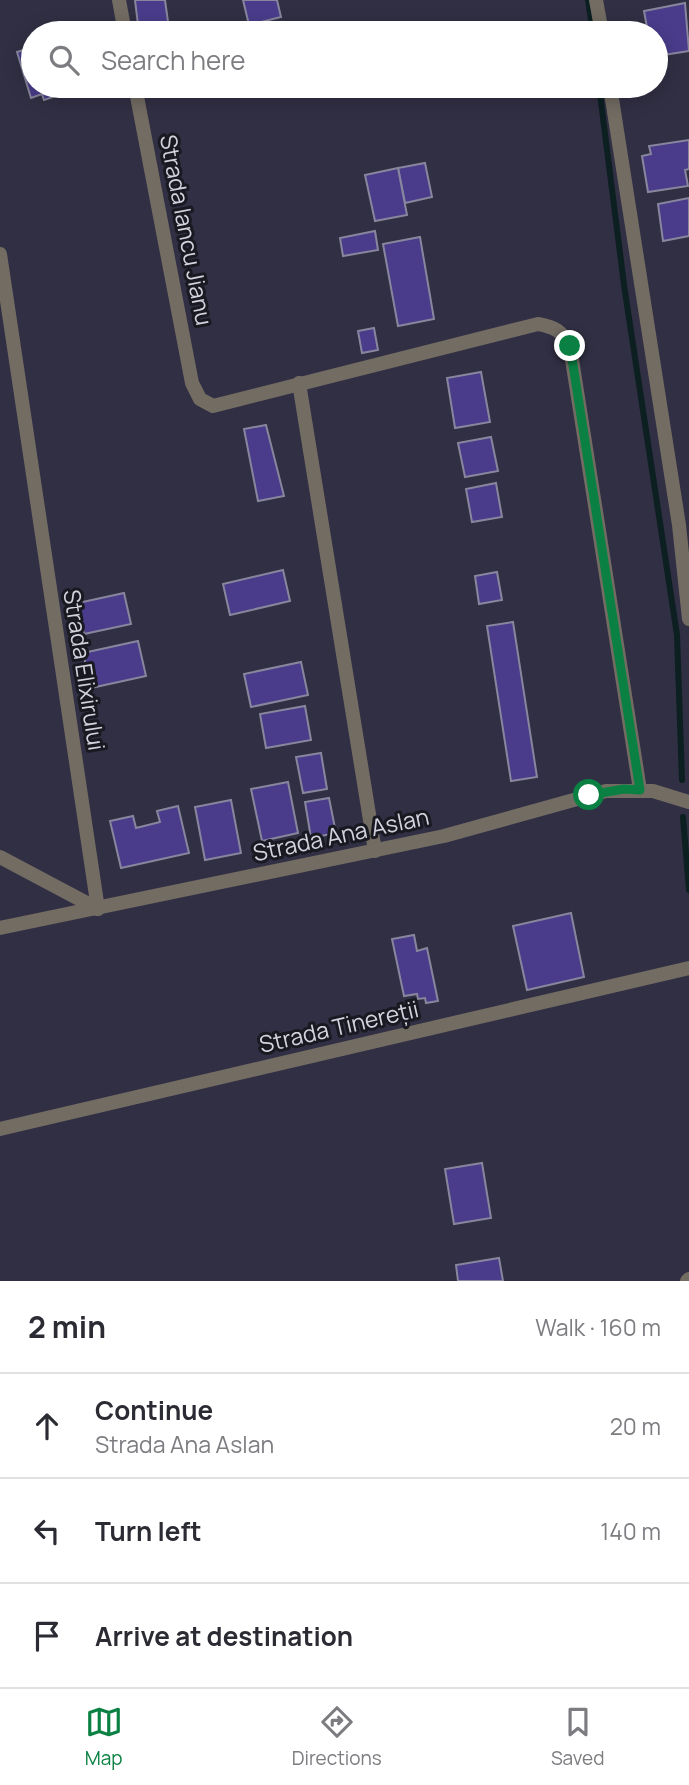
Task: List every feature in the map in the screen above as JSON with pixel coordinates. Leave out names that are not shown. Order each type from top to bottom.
[{"type":"street","points":[[119,0],[123,21]]},
{"type":"street","points":[[596,0],[600,21]]},
{"type":"street","name":"Strada Iancu Jianu","points":[[137,98],[192,383],[200,399],[213,406],[299,383]]},
{"type":"street","points":[[612,98],[679,525],[689,619]]},
{"type":"street","name":"Strada Elixirului","points":[[0,254],[98,909]]},
{"type":"street","points":[[375,851],[299,383],[538,324],[554,327],[570,346],[640,790]]},
{"type":"street","name":"Strada Ana Aslan","points":[[0,928],[444,836],[606,791],[640,790],[689,802]]},
{"type":"street","points":[[0,857],[98,909]]},
{"type":"street","name":"Strada Tinereții","points":[[0,1129],[689,968]]},
{"type":"building","points":[[135,0],[165,0],[168,21],[138,21]]},
{"type":"building","points":[[243,0],[277,0],[281,17],[248,21]]},
{"type":"building","points":[[685,3],[689,51],[668,54],[668,21],[646,21],[644,11]]},
{"type":"building","points":[[689,140],[689,169],[685,170],[688,186],[648,192],[642,156],[651,154],[649,146]]},
{"type":"building","points":[[425,163],[432,197],[405,203],[398,168]]},
{"type":"building","points":[[398,168],[407,215],[375,221],[365,175]]},
{"type":"building","points":[[689,198],[689,236],[663,241],[658,204]]},
{"type":"building","points":[[375,231],[378,250],[343,256],[340,238]]},
{"type":"building","points":[[420,237],[434,319],[398,326],[383,244]]},
{"type":"building","points":[[374,328],[378,350],[362,353],[358,331]]},
{"type":"building","points":[[481,372],[490,422],[455,428],[447,378]]},
{"type":"building","points":[[266,425],[284,496],[258,501],[244,429]]},
{"type":"building","points":[[491,437],[498,471],[465,477],[458,443]]},
{"type":"building","points":[[496,483],[502,517],[472,522],[466,489]]},
{"type":"building","points":[[283,570],[290,601],[230,615],[223,584]]},
{"type":"building","points":[[497,572],[502,600],[479,604],[475,576]]},
{"type":"building","points":[[124,593],[131,624],[84,634],[78,603]]},
{"type":"building","points":[[513,622],[537,777],[511,781],[487,626]]},
{"type":"building","points":[[138,641],[146,676],[91,688],[83,653]]},
{"type":"building","points":[[301,662],[308,695],[251,707],[244,674]]},
{"type":"building","points":[[305,706],[311,740],[266,748],[260,714]]},
{"type":"building","points":[[321,753],[327,789],[303,793],[296,757]]},
{"type":"building","points":[[288,782],[298,833],[262,841],[251,789]]},
{"type":"building","points":[[329,798],[336,833],[311,838],[305,802]]},
{"type":"building","points":[[231,800],[241,853],[205,860],[195,807]]},
{"type":"building","points":[[178,806],[189,853],[121,868],[110,821],[133,816],[136,828],[160,822],[157,811]]},
{"type":"building","points":[[571,913],[584,977],[527,990],[513,926]]},
{"type":"building","points":[[414,935],[417,951],[427,948],[438,1001],[426,1003],[425,998],[418,999],[417,994],[404,996],[392,939]]},
{"type":"building","points":[[482,1163],[491,1218],[454,1224],[445,1169]]},
{"type":"building","points":[[499,1258],[503,1281],[458,1281],[456,1265]]},
{"type":"waterway","points":[[588,0],[591,21]]},
{"type":"waterway","points":[[601,98],[624,285],[677,635],[682,780]]},
{"type":"waterway","points":[[683,817],[689,890]]},
{"type":"route","points":[[570,346],[640,790],[624,789],[589,795]]}]
